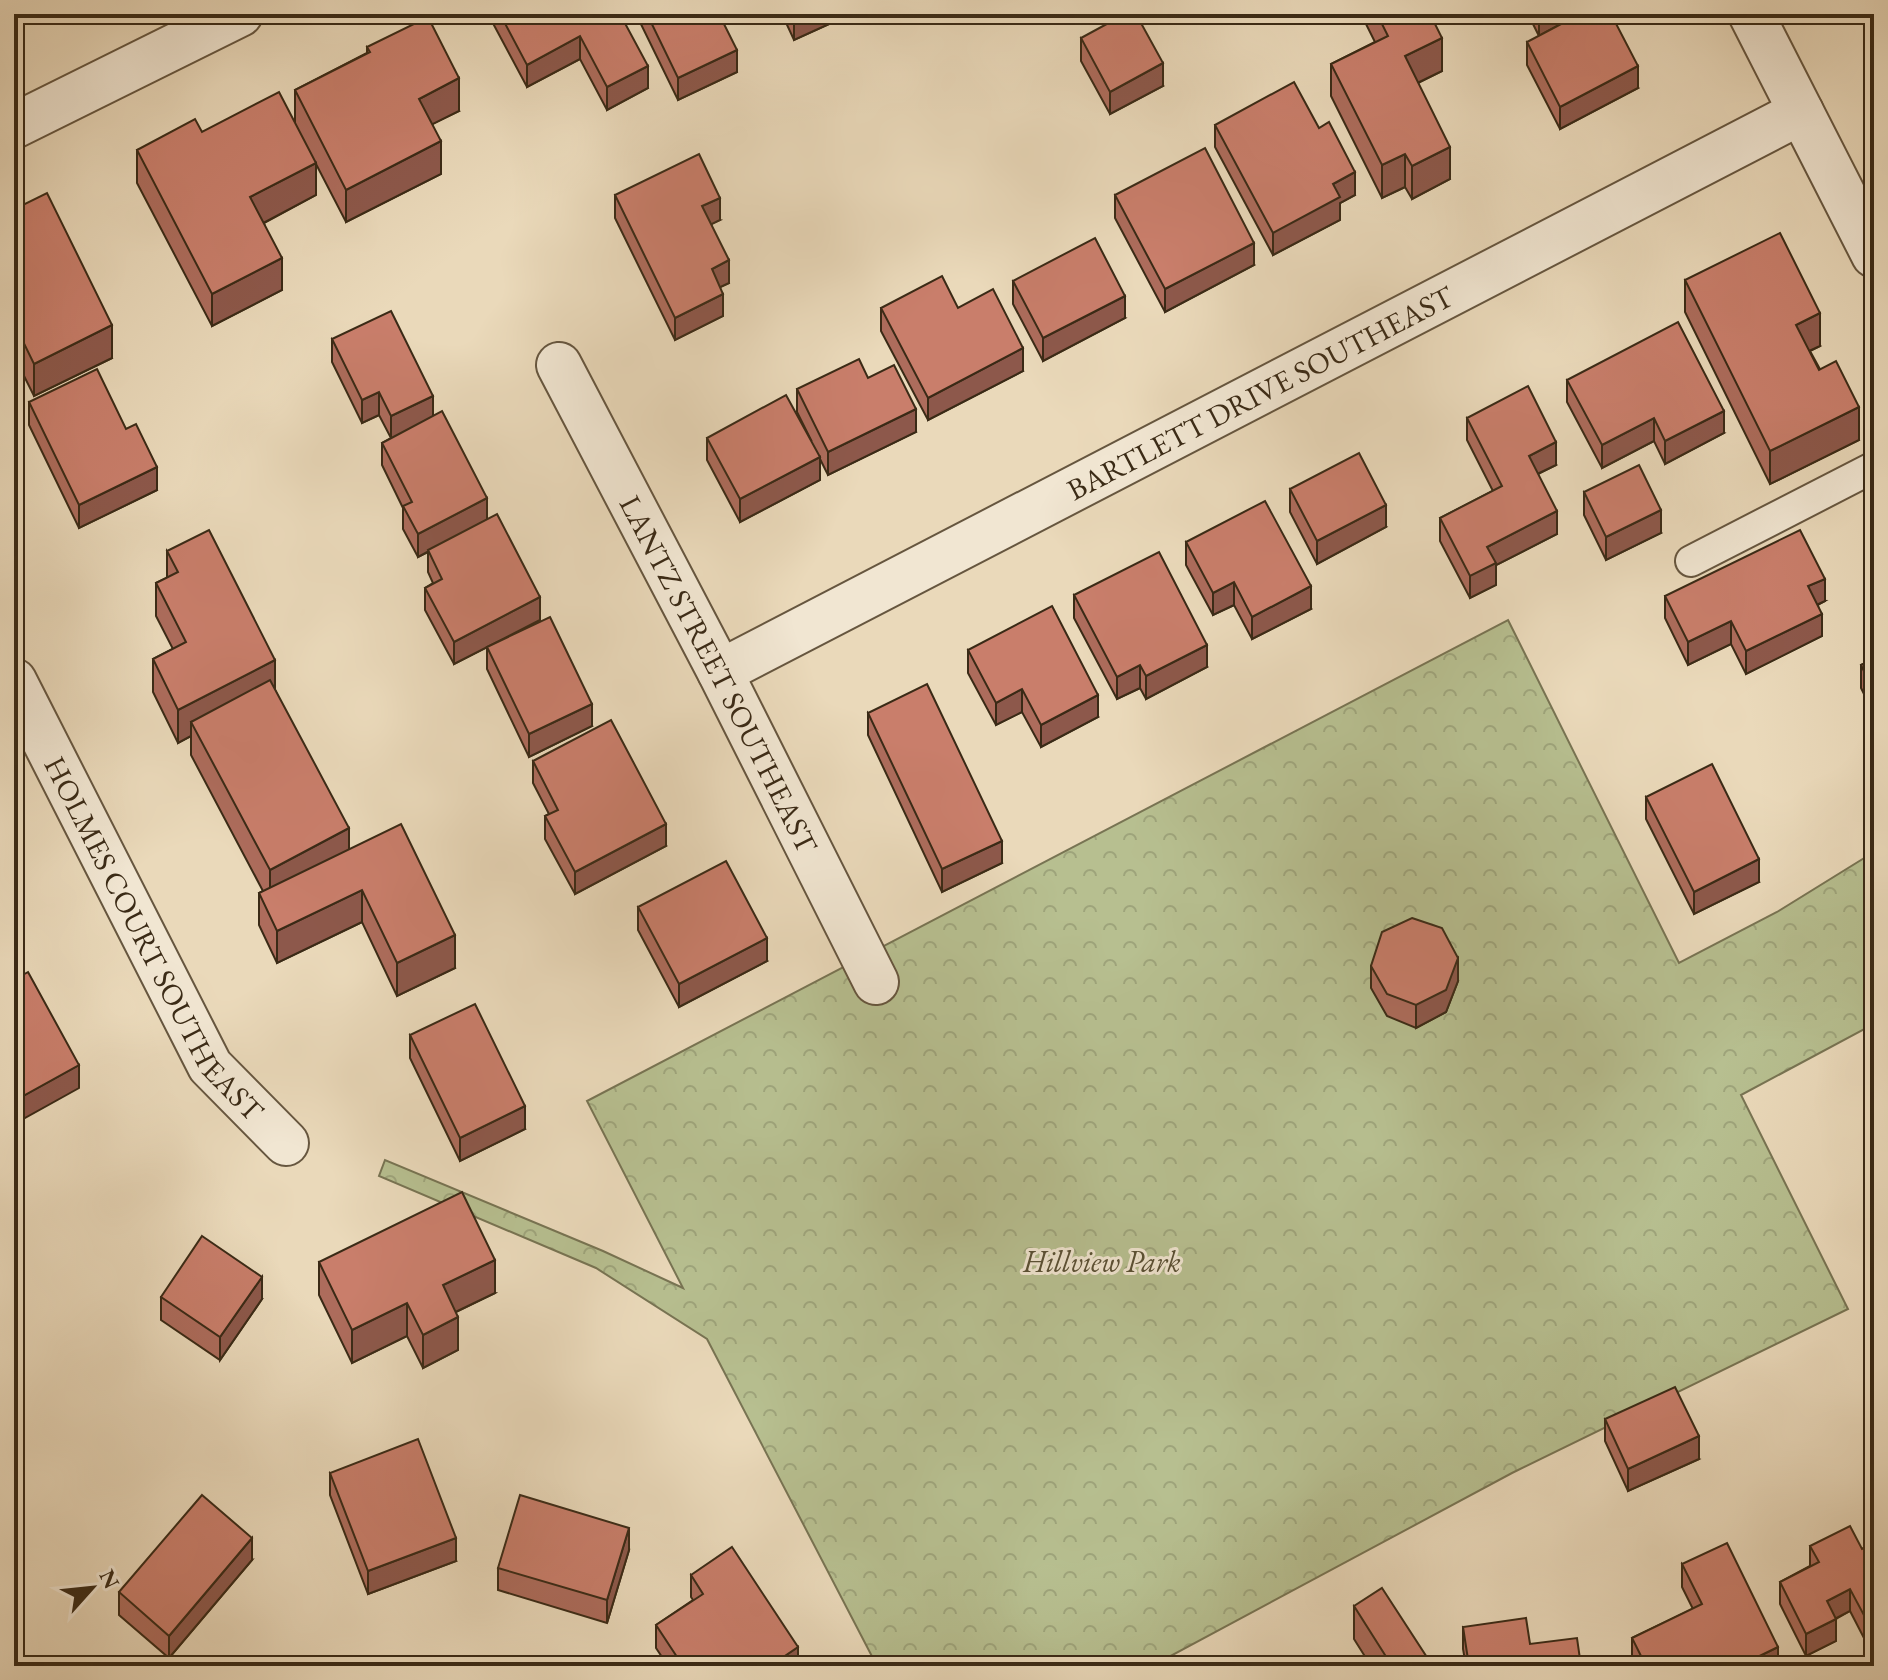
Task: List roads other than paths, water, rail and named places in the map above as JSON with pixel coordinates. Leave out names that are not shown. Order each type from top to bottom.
[{"type":"street","points":[[14,126],[240,14]]},
{"type":"street","points":[[1751,14],[1874,255]]},
{"type":"street","name":"BARTLETT DRIVE SOUTHEAST","points":[[720,672],[1801,112]]},
{"type":"street","name":"LANTZ STREET SOUTHEAST","points":[[559,365],[720,672],[876,982]]},
{"type":"street","name":"HOLMES COURT SOUTHEAST","points":[[14,681],[210,1066],[286,1143]]},
{"type":"lane","points":[[1691,561],[1874,467]]},
{"type":"park label","name":"Hillview Park","points":[[1102,1261]]}]
